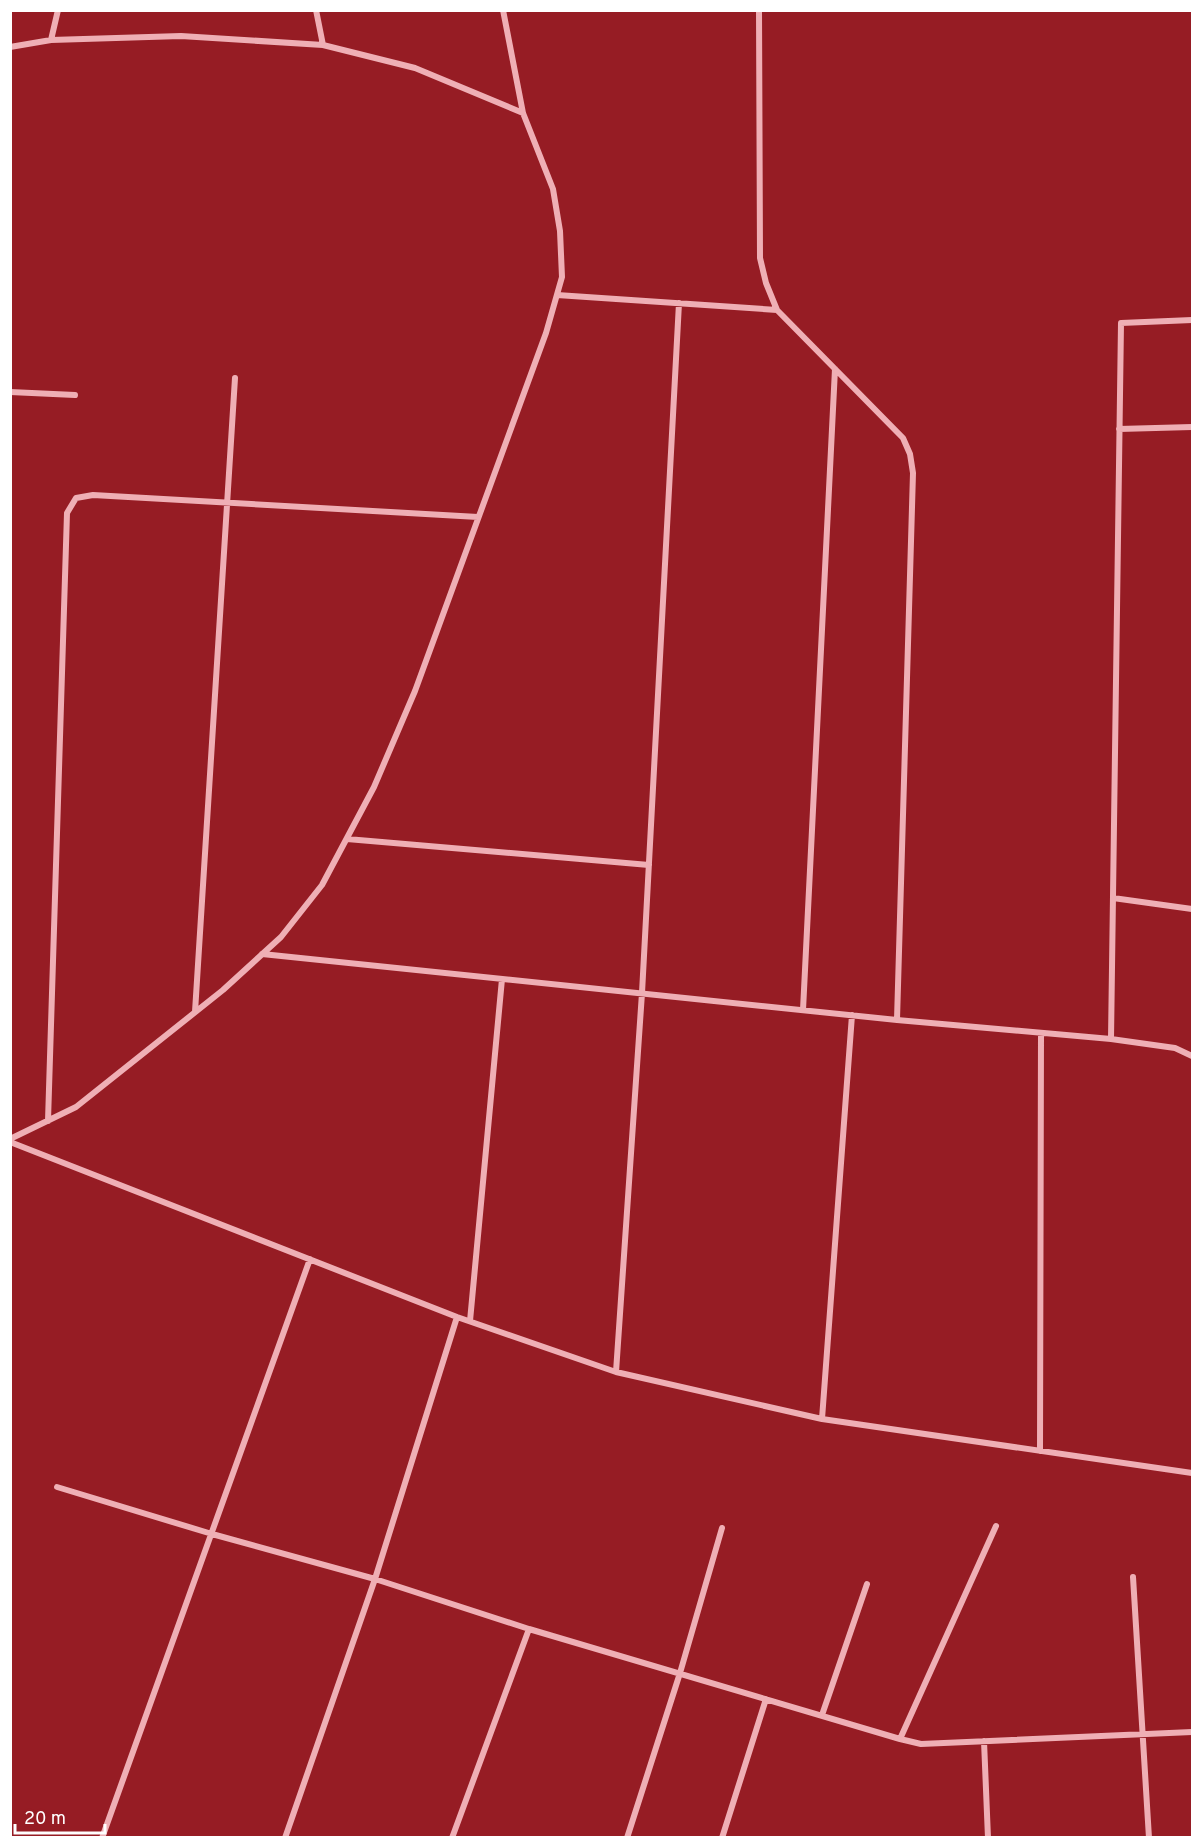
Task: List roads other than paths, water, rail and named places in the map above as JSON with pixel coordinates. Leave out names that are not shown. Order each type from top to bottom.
[{"type":"street","points":[[51,40],[58,10]]},
{"type":"street","points":[[316,10],[323,45]]},
{"type":"street","points":[[10,1140],[76,1107],[224,990],[280,937],[322,885],[374,786],[415,691],[546,333],[562,276],[560,231],[553,189],[524,113],[503,10]]},
{"type":"street","points":[[759,10],[760,258],[766,283],[777,310],[903,438],[910,454],[913,472],[897,1020]]},
{"type":"street","points":[[10,47],[51,40],[181,36],[323,45],[415,68],[524,113]]},
{"type":"street","points":[[557,295],[777,310]]},
{"type":"street","points":[[616,1372],[642,993],[679,303]]},
{"type":"street","points":[[1110,1039],[1121,323],[1192,320]]},
{"type":"street","points":[[803,1010],[835,369]]},
{"type":"street","points":[[195,1012],[235,378]]},
{"type":"street","points":[[10,392],[75,395]]},
{"type":"street","points":[[1119,429],[1192,427]]},
{"type":"street","points":[[48,1121],[67,513],[76,498],[93,495],[478,517]]},
{"type":"street","points":[[347,839],[649,865]]},
{"type":"street","points":[[1113,898],[1192,909]]},
{"type":"street","points":[[262,954],[897,1020],[1110,1039],[1175,1048],[1192,1056]]},
{"type":"street","points":[[470,1321],[502,979]]},
{"type":"street","points":[[822,1419],[852,1015]]},
{"type":"street","points":[[1040,1450],[1041,1033]]},
{"type":"street","points":[[10,1140],[457,1317],[616,1372],[822,1419],[1192,1473]]},
{"type":"street","points":[[102,1838],[310,1259]]},
{"type":"street","points":[[285,1838],[375,1579],[457,1317]]},
{"type":"street","points":[[57,1487],[212,1534],[375,1579],[529,1629],[921,1744],[1192,1732]]},
{"type":"street","points":[[900,1739],[996,1526]]},
{"type":"street","points":[[627,1838],[680,1673],[722,1528]]},
{"type":"street","points":[[1133,1577],[1149,1838]]},
{"type":"street","points":[[822,1715],[867,1584]]},
{"type":"street","points":[[452,1838],[529,1629]]},
{"type":"street","points":[[722,1838],[766,1699]]},
{"type":"street","points":[[984,1742],[988,1838]]}]
